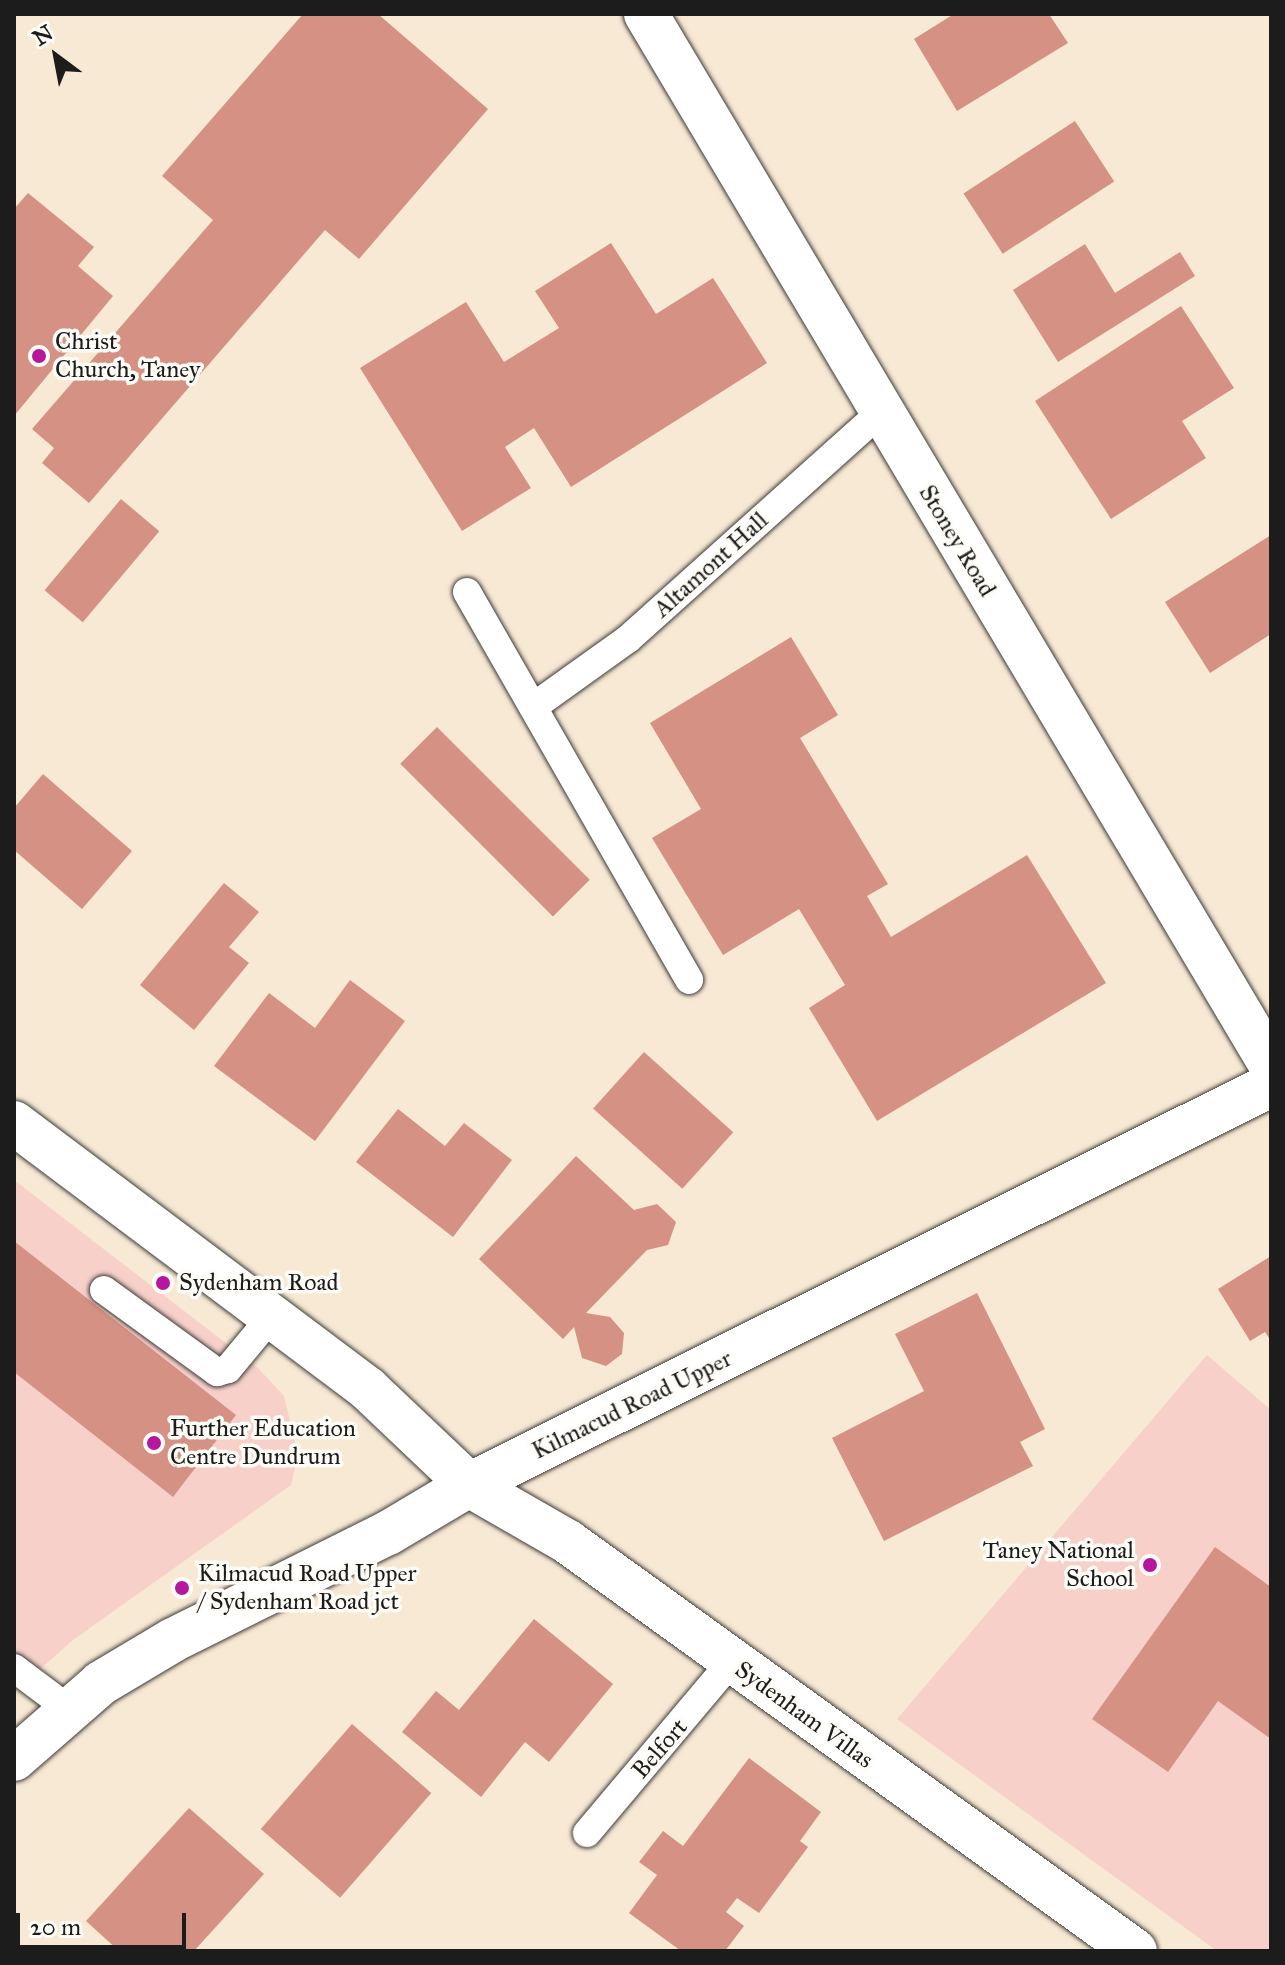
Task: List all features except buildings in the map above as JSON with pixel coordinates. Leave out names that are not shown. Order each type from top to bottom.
[{"type":"street","name":"Stoney Road","points":[[646,14],[1271,1065]]},
{"type":"street","name":"Kilmacud Road Upper","points":[[14,1759],[101,1683],[173,1640],[388,1533],[469,1485],[1271,1085]]},
{"type":"street","points":[[14,1123],[400,1415],[469,1485]]},
{"type":"street","name":"Sydenham Villas","points":[[469,1485],[568,1542],[1135,1951]]},
{"type":"lane","name":"Altamont Hall","points":[[533,707],[628,639],[881,412]]},
{"type":"lane","points":[[467,592],[689,980]]},
{"type":"lane","points":[[104,1290],[217,1372],[228,1369],[272,1316]]},
{"type":"lane","name":"Belfort","points":[[587,1833],[731,1662]]},
{"type":"lane","points":[[14,1668],[70,1710]]},
{"type":"shaded area","name":"Further Education Centre Dundrum","points":[[14,1180],[257,1367],[284,1396],[298,1455],[291,1485],[73,1640],[14,1692]]},
{"type":"shaded area","name":"Taney National School","points":[[1207,1355],[1271,1410],[1271,1951],[1217,1951],[897,1719]]},
{"type":"place","name":"Christ Church, Taney","points":[[39,356]]},
{"type":"place","name":"Sydenham Road","points":[[163,1283]]},
{"type":"place","name":"Further Education Centre Dundrum","points":[[154,1443]]},
{"type":"place","name":"Taney National School","points":[[1150,1565]]},
{"type":"place","name":"Kilmacud Road Upper / Sydenham Road jct","points":[[182,1588]]}]
